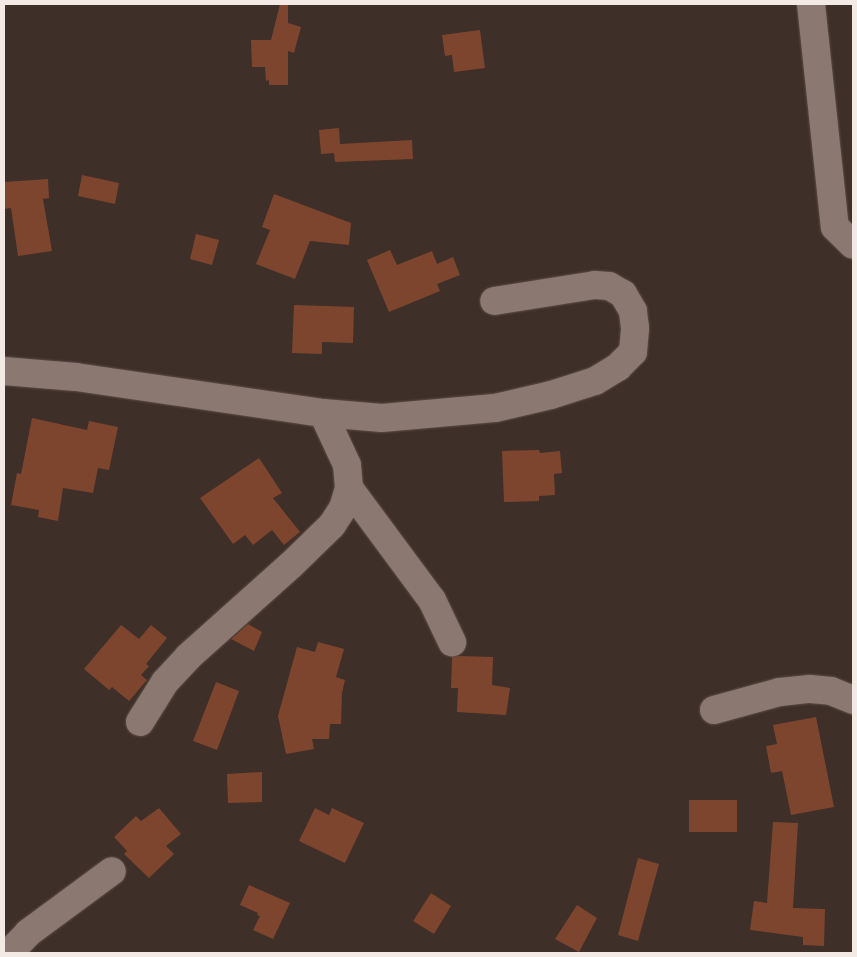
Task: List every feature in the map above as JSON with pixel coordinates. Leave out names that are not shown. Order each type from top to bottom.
[{"type":"street","points":[[811,4],[836,227],[853,245]]},
{"type":"street","points":[[4,371],[132,384],[323,413],[382,418],[495,408],[568,390],[595,381],[618,367],[633,352],[636,328],[632,311],[623,294],[609,286],[595,285],[494,301]]},
{"type":"street","points":[[140,722],[165,682],[188,657],[291,565],[332,525],[343,508],[349,488],[345,456],[323,413]]},
{"type":"street","points":[[349,488],[432,600],[452,642]]},
{"type":"street","points":[[714,710],[780,692],[810,689],[831,690],[853,700]]},
{"type":"street","points":[[9,953],[28,933],[112,871]]},
{"type":"building","points":[[280,4],[288,4],[288,23],[301,27],[294,53],[288,51],[288,85],[269,85],[269,80],[266,81],[265,67],[252,67],[251,40],[271,40]]},
{"type":"building","points":[[480,30],[485,68],[454,72],[452,55],[445,56],[442,35]]},
{"type":"building","points":[[339,128],[340,144],[412,140],[413,159],[335,162],[334,153],[321,154],[319,130]]},
{"type":"building","points":[[82,175],[119,183],[115,204],[78,196]]},
{"type":"building","points":[[48,179],[49,198],[43,199],[52,251],[18,256],[11,208],[4,209],[4,182]]},
{"type":"building","points":[[274,194],[351,223],[349,245],[310,241],[295,279],[256,264],[270,230],[262,227]]},
{"type":"building","points":[[196,234],[219,240],[212,265],[190,259]]},
{"type":"building","points":[[390,250],[397,265],[432,251],[437,264],[453,257],[460,275],[437,284],[440,291],[389,312],[367,260]]},
{"type":"building","points":[[294,305],[354,307],[353,343],[322,342],[322,354],[292,353]]},
{"type":"building","points":[[32,418],[87,430],[89,421],[118,427],[109,470],[98,468],[93,493],[63,488],[58,521],[38,517],[39,510],[11,505],[17,473],[21,474]]},
{"type":"building","points":[[539,450],[540,453],[560,451],[562,473],[554,474],[555,495],[539,496],[539,501],[504,502],[502,451]]},
{"type":"building","points":[[259,458],[282,493],[273,498],[300,532],[284,545],[272,530],[253,545],[245,535],[233,544],[200,498]]},
{"type":"building","points":[[248,624],[262,632],[254,651],[231,639]]},
{"type":"building","points":[[121,625],[139,639],[151,625],[167,638],[146,664],[149,666],[141,675],[147,680],[129,701],[112,687],[109,690],[84,669]]},
{"type":"building","points":[[318,642],[344,649],[336,677],[345,680],[342,693],[341,724],[330,724],[329,739],[312,739],[314,749],[286,754],[278,716],[297,647],[315,652]]},
{"type":"building","points":[[452,657],[493,657],[492,685],[510,688],[506,715],[457,712],[458,688],[451,688]]},
{"type":"building","points":[[216,682],[239,691],[217,750],[193,741]]},
{"type":"building","points":[[816,717],[834,807],[791,815],[782,771],[771,773],[766,746],[777,744],[773,725]]},
{"type":"building","points":[[262,772],[262,802],[228,803],[227,774]]},
{"type":"building","points":[[689,800],[737,800],[737,832],[689,832]]},
{"type":"building","points":[[159,808],[181,834],[166,846],[174,854],[149,878],[124,854],[127,851],[114,837],[136,816],[141,821]]},
{"type":"building","points":[[315,808],[329,815],[332,808],[364,823],[345,863],[299,841]]},
{"type":"building","points":[[773,822],[798,823],[793,908],[825,909],[824,946],[803,945],[803,937],[750,930],[754,901],[767,903]]},
{"type":"building","points":[[638,858],[659,864],[638,941],[618,935]]},
{"type":"building","points":[[249,885],[290,903],[273,939],[253,930],[260,916],[257,915],[258,913],[240,905]]},
{"type":"building","points":[[431,893],[451,906],[434,934],[413,921]]},
{"type":"building","points":[[577,905],[597,918],[579,952],[555,939]]}]
